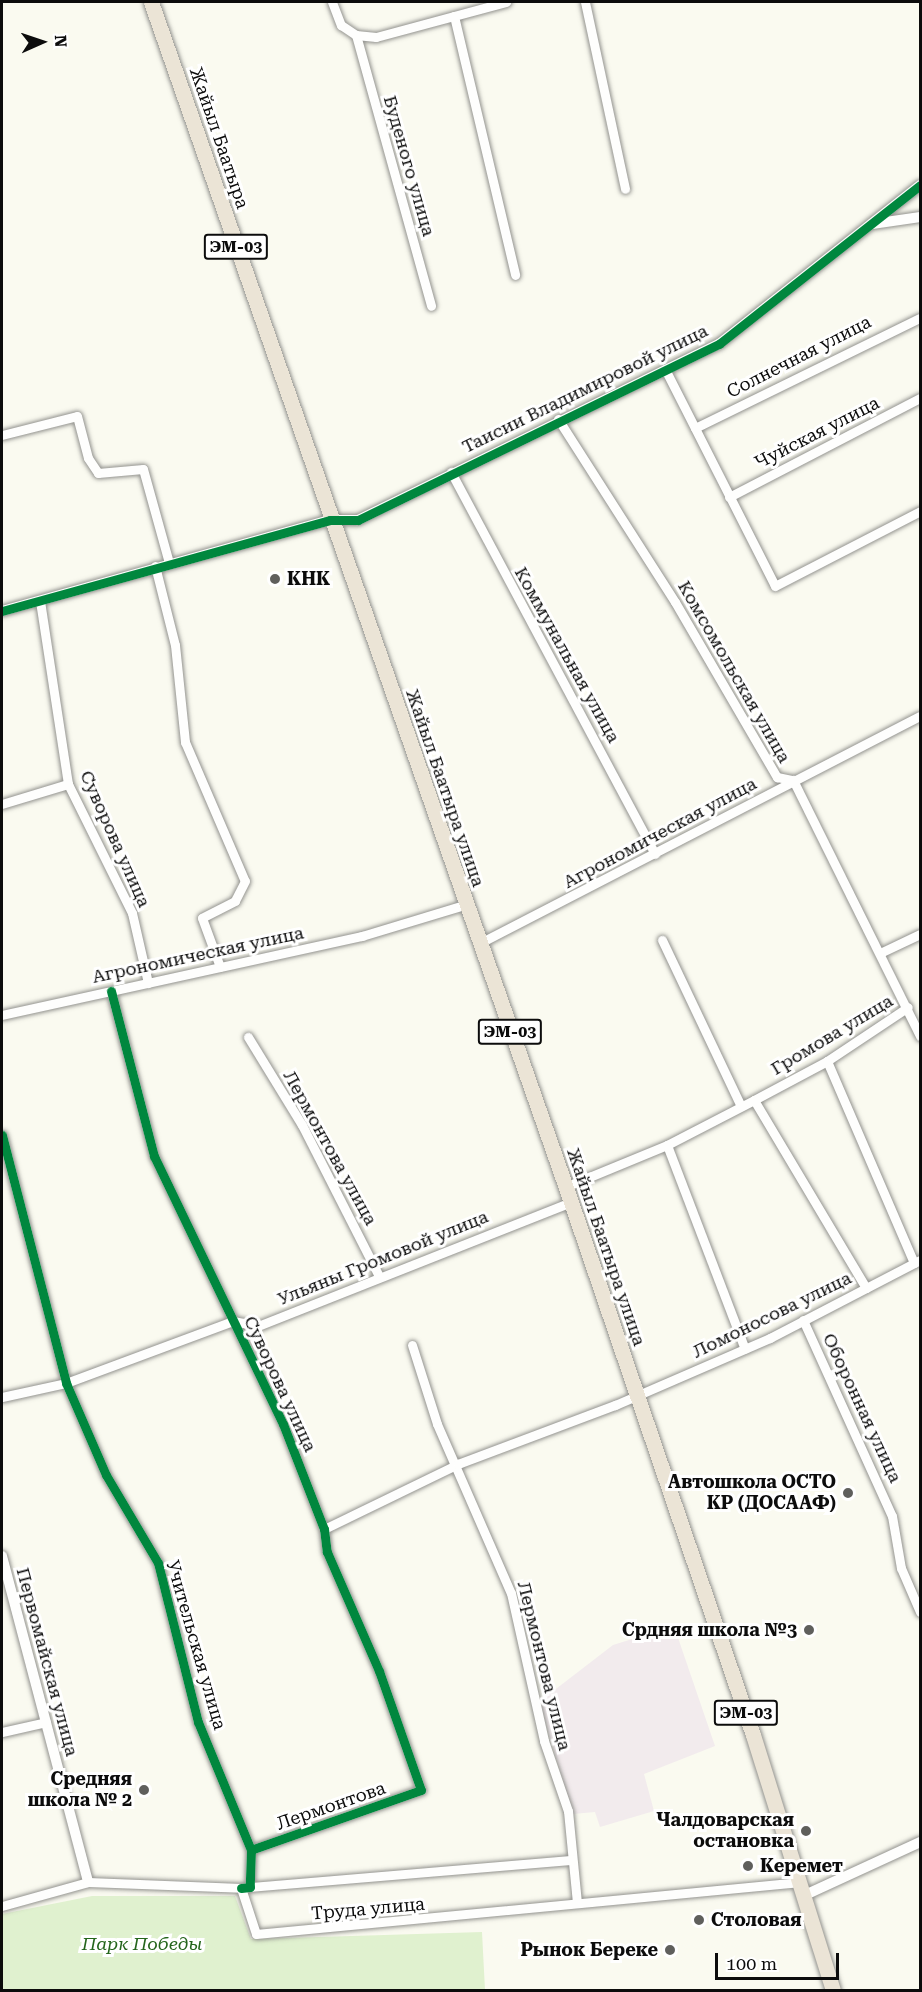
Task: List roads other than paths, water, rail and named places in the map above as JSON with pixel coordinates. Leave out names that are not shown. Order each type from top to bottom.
[{"type":"highway","name":"Жайыл Баатыра","points":[[151,2],[330,520]]},
{"type":"highway","name":"Жайыл Баатыра улица","points":[[330,520],[571,1202],[803,1888],[833,1990]]},
{"type":"street","name":"Буденого улица","points":[[332,2],[341,25],[356,35],[431,306]]},
{"type":"street","points":[[356,35],[376,37],[506,2]]},
{"type":"street","points":[[585,2],[625,189]]},
{"type":"street","points":[[454,16],[515,275]]},
{"type":"street","name":"Таисии Владимировой улица","points":[[169,563],[330,520],[358,520],[558,419],[719,344],[872,224],[920,190]]},
{"type":"street","points":[[872,224],[921,217]]},
{"type":"street","name":"Солнечная улица","points":[[695,428],[921,318]]},
{"type":"street","points":[[665,369],[775,586],[921,511]]},
{"type":"street","name":"Чуйская улица","points":[[729,497],[921,399]]},
{"type":"street","points":[[2,435],[77,416],[88,458],[98,473],[143,469],[169,563],[2,611]]},
{"type":"street","name":"Комсомольская улица","points":[[558,419],[576,451],[675,602],[777,777],[793,780],[921,1036]]},
{"type":"street","name":"Коммунальная улица","points":[[451,472],[655,854]]},
{"type":"street","points":[[155,566],[175,645],[185,742],[245,881],[234,901],[202,918],[220,966]]},
{"type":"street","name":"Суворова улица","points":[[40,601],[68,784],[132,913],[148,983]]},
{"type":"street","name":"Агрономическая улица","points":[[478,944],[921,716]]},
{"type":"street","points":[[2,804],[68,784]]},
{"type":"street","name":"Агрономическая улица","points":[[2,1015],[220,966],[435,914],[464,904]]},
{"type":"street","points":[[880,953],[921,934]]},
{"type":"street","points":[[662,940],[741,1106]]},
{"type":"street","name":"Суворова улица","points":[[111,991],[154,1156],[284,1424],[324,1529],[327,1552],[379,1671],[421,1790]]},
{"type":"street","name":"Громова улица","points":[[565,1187],[667,1145],[754,1100],[827,1061],[908,1007]]},
{"type":"street","name":"Лермонтова улица","points":[[248,1037],[302,1125],[379,1276]]},
{"type":"street","points":[[827,1061],[917,1262]]},
{"type":"street","points":[[754,1100],[866,1288]]},
{"type":"street","name":"Учительская улица","points":[[2,1136],[66,1383],[106,1475],[158,1563],[198,1722],[251,1850],[245,1888]]},
{"type":"street","points":[[667,1145],[745,1349]]},
{"type":"street","name":"Ульяны Громовой улица","points":[[2,1397],[66,1383],[233,1321],[258,1326],[379,1276],[571,1202]]},
{"type":"street","name":"Ломоносова улица","points":[[324,1529],[458,1464],[636,1396],[745,1349],[917,1262]]},
{"type":"street","name":"Оборонная улица","points":[[803,1320],[892,1516],[901,1568],[921,1612]]},
{"type":"street","name":"Лермонтова улица","points":[[412,1345],[437,1424],[458,1464],[511,1593],[544,1741],[568,1811],[577,1902]]},
{"type":"street","name":"Первомайская улица","points":[[2,1556],[88,1882]]},
{"type":"street","points":[[2,1732],[46,1722]]},
{"type":"street","name":"Лермонтова","points":[[251,1850],[421,1790]]},
{"type":"street","points":[[803,1888],[921,1842]]},
{"type":"street","points":[[2,1906],[88,1882],[245,1888],[572,1860]]},
{"type":"street","name":"Труда улица","points":[[245,1888],[256,1934],[414,1923],[577,1902],[774,1887],[803,1888]]},
{"type":"place","name":"КНК","points":[[275,579]]},
{"type":"place","name":"Автошкола ОСТО КР (ДОСААФ)","points":[[848,1493]]},
{"type":"place","name":"Срдняя школа №3","points":[[809,1630]]},
{"type":"place","name":"Средняя школа № 2","points":[[144,1790]]},
{"type":"place","name":"Чалдоварская остановка","points":[[806,1831]]},
{"type":"place","name":"Керемет","points":[[748,1866]]},
{"type":"place","name":"Столовая","points":[[699,1920]]},
{"type":"place","name":"Рынок Береке","points":[[670,1950]]},
{"type":"park label","name":"Парк Победы","points":[[142,1944]]}]
